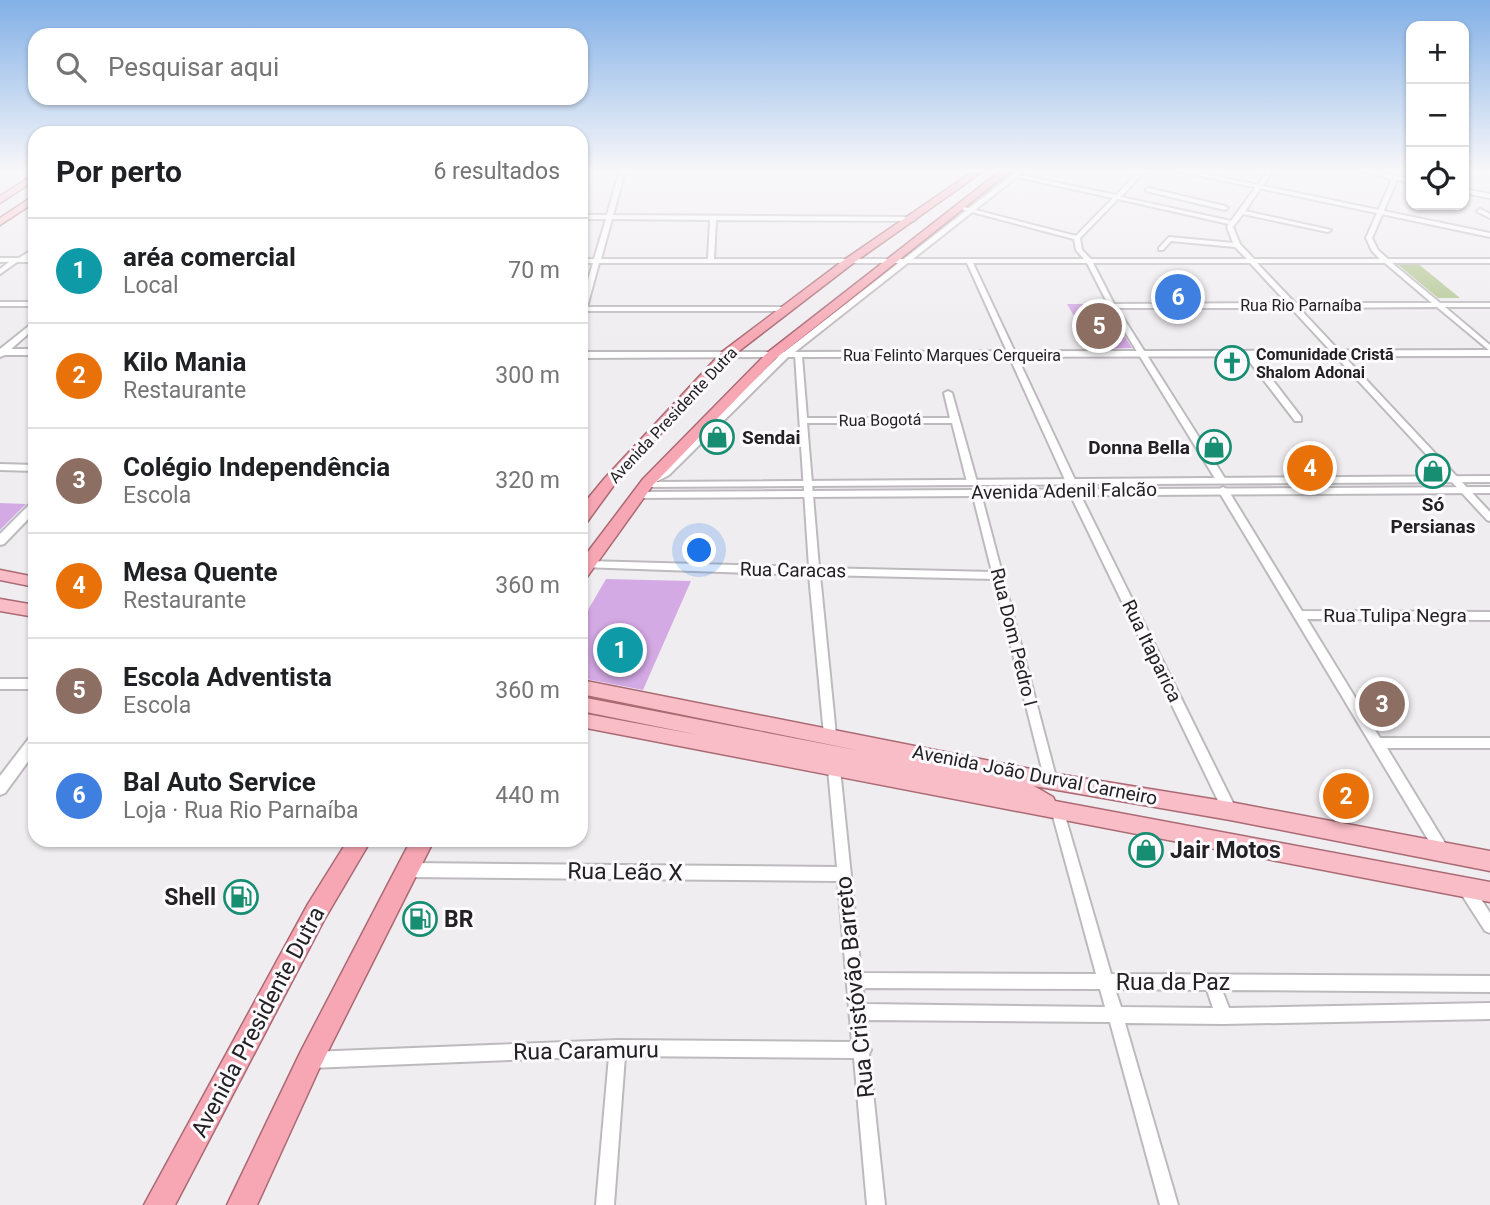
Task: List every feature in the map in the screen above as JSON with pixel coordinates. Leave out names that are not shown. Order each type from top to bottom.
[{"type":"highway","name":"Avenida Presidente Dutra","points":[[588,509],[618,472],[726,355],[848,262],[899,228]]},
{"type":"highway","name":"Avenida Presidente Dutra","points":[[588,563],[643,487],[778,356],[889,262],[938,228]]},
{"type":"highway","name":"Avenida Presidente Dutra","points":[[159,1205],[316,912],[356,847]]},
{"type":"highway","points":[[242,1205],[310,1060],[420,847]]},
{"type":"main road","points":[[0,575],[28,581]]},
{"type":"main road","points":[[0,605],[28,610]]},
{"type":"main road","name":"Avenida João Durval Carneiro","points":[[588,688],[1051,781],[1230,811],[1490,861]]},
{"type":"main road","points":[[588,705],[1026,791],[1057,809]]},
{"type":"main road","name":"Avenida João Durval Carneiro","points":[[588,721],[1490,892]]},
{"type":"main road","points":[[1026,791],[1051,781]]},
{"type":"street","points":[[588,290],[606,228]]},
{"type":"street","points":[[711,260],[712,228]]},
{"type":"street","name":"Avenida Presidente Dutra","points":[[778,356],[943,228]]},
{"type":"street","points":[[1040,228],[1077,238]]},
{"type":"street","points":[[1077,238],[1087,228]]},
{"type":"street","points":[[1231,228],[1230,234],[1251,261],[1490,518]]},
{"type":"street","points":[[1373,228],[1369,238],[1375,251],[1490,351]]},
{"type":"street","points":[[1454,228],[1490,236]]},
{"type":"street","points":[[1161,249],[1175,232]]},
{"type":"street","points":[[1077,238],[1079,250],[1089,261],[1112,306],[1443,852]]},
{"type":"street","points":[[1169,240],[1237,245]]},
{"type":"street","points":[[0,272],[28,254]]},
{"type":"street","points":[[0,260],[28,260]]},
{"type":"street","points":[[588,261],[1490,261]]},
{"type":"street","name":"Rua Itaparica","points":[[969,261],[1073,487],[1230,811]]},
{"type":"street","points":[[0,304],[28,304]]},
{"type":"street","name":"Rua Rio Parnaíba","points":[[1112,306],[1490,305]]},
{"type":"street","points":[[588,311],[785,309]]},
{"type":"street","points":[[1,353],[28,330]]},
{"type":"street","name":"Rua Felinto Marques Cerqueira","points":[[588,355],[1249,355],[1490,351]]},
{"type":"street","points":[[1,353],[28,352]]},
{"type":"street","points":[[1249,355],[1298,419]]},
{"type":"street","points":[[798,356],[830,735]]},
{"type":"street","name":"Rua Dom Pedro I","points":[[948,393],[999,576],[1051,781]]},
{"type":"street","name":"Rua Bogotá","points":[[804,421],[955,419]]},
{"type":"street","points":[[0,467],[28,468]]},
{"type":"street","name":"Avenida Adenil Falcão","points":[[1306,485],[1490,479]]},
{"type":"street","name":"Avenida Adenil Falcão","points":[[643,487],[1306,485],[1490,490]]},
{"type":"street","points":[[0,541],[28,513]]},
{"type":"street","name":"Rua Caracas","points":[[588,569],[814,570],[999,576]]},
{"type":"street","name":"Rua Tulipa Negra","points":[[1301,615],[1490,616]]},
{"type":"street","points":[[0,684],[28,684]]},
{"type":"street","points":[[1376,743],[1490,743]]},
{"type":"street","points":[[0,788],[28,750]]},
{"type":"street","name":"Rua Cristóvão Barreto","points":[[834,769],[876,1205]]},
{"type":"street","points":[[1057,809],[1170,1205]]},
{"type":"street","name":"Rua Leão X","points":[[407,870],[843,874]]},
{"type":"street","points":[[1465,887],[1490,926]]},
{"type":"street","name":"Rua da Paz","points":[[855,980],[1490,984]]},
{"type":"street","points":[[1212,982],[1224,1016]]},
{"type":"street","name":"Rua da Paz","points":[[859,1012],[1117,1017],[1490,1011]]},
{"type":"street","points":[[605,1205],[618,1048]]},
{"type":"street","name":"Rua Caramuru","points":[[310,1060],[618,1048],[863,1050]]},
{"type":"green space","points":[[1395,262],[1416,262],[1460,298],[1438,298]]},
{"type":"building","points":[[1067,304],[1104,304],[1132,348],[1093,349]]},
{"type":"building","points":[[0,503],[26,504],[0,530]]},
{"type":"building","points":[[606,579],[691,581],[643,690],[588,679],[588,610]]},
{"type":"place","name":"Bal Auto Service","points":[[1178,297]]},
{"type":"place","name":"Escola Adventista","points":[[1099,326]]},
{"type":"place","name":"Comunidade Cristã Shalom Adonai","points":[[1232,363]]},
{"type":"place","name":"Sendai","points":[[717,437]]},
{"type":"place","name":"Donna Bella","points":[[1214,447]]},
{"type":"place","name":"Mesa Quente","points":[[1310,468]]},
{"type":"place","name":"Só Persianas","points":[[1433,471]]},
{"type":"place","name":"aréa comercial","points":[[620,650]]},
{"type":"place","name":"Colégio Independência","points":[[1382,704]]},
{"type":"place","name":"Kilo Mania","points":[[1346,796]]},
{"type":"place","name":"Jair Motos","points":[[1146,850]]},
{"type":"place","name":"Shell","points":[[241,897]]},
{"type":"place","name":"BR","points":[[420,919]]}]
